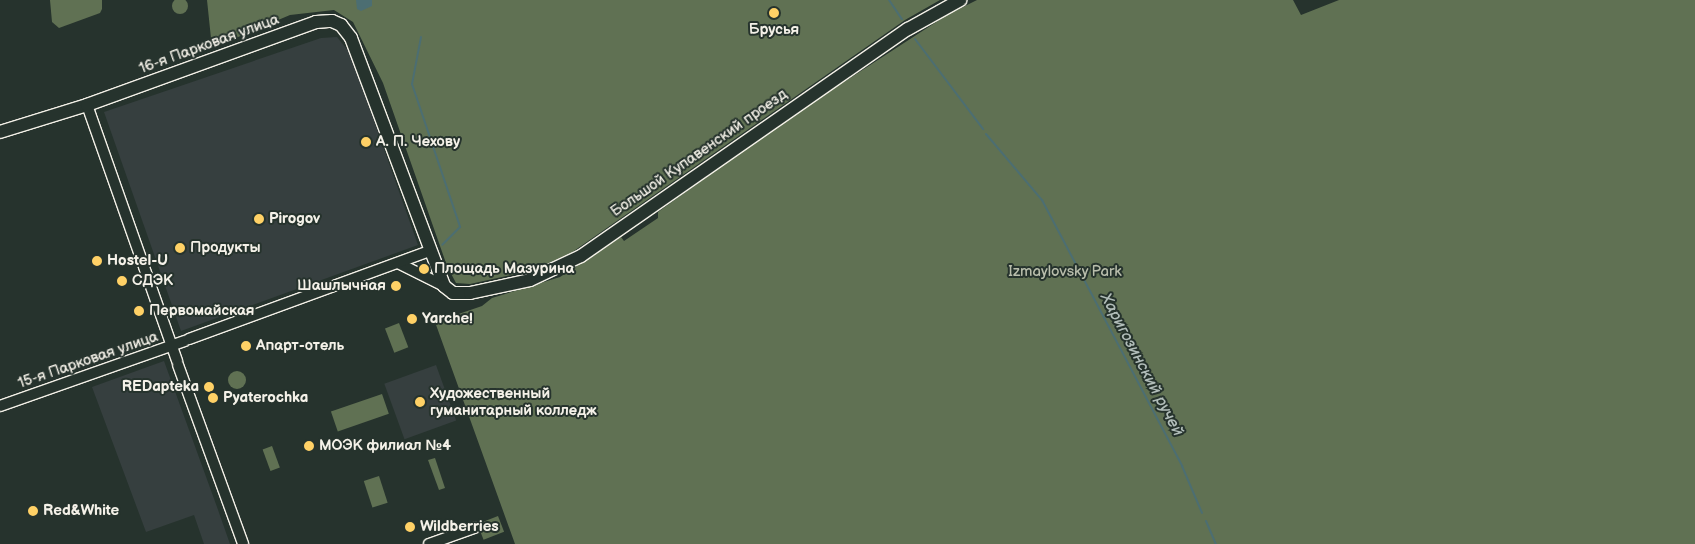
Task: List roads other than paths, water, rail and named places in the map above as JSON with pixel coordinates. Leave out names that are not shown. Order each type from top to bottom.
[{"type":"main road","name":"Большой Купавенский проезд","points":[[444,286],[453,293],[470,293],[508,286],[556,270],[908,29],[960,0]]},
{"type":"main road","name":"16-я Парковая улица","points":[[0,132],[86,105],[316,22],[332,21],[341,25],[351,38],[429,251],[444,286]]},
{"type":"street","points":[[86,105],[243,544]]},
{"type":"street","name":"15-я Парковая улица","points":[[0,406],[171,346],[429,251]]},
{"type":"street","points":[[398,263],[444,286]]},
{"type":"street","points":[[429,544],[474,528]]},
{"type":"water","points":[[356,0],[372,0],[372,6],[361,11],[357,9]]},
{"type":"waterway","name":"Харигозинский ручей","points":[[889,0],[902,19]]},
{"type":"waterway","points":[[421,37],[412,84],[460,227],[442,245]]},
{"type":"waterway","name":"Харигозинский ручей","points":[[915,39],[983,129]]},
{"type":"waterway","name":"Харигозинский ручей","points":[[986,134],[1042,200],[1182,466],[1202,513]]},
{"type":"waterway","name":"Харигозинский ручей","points":[[1206,521],[1216,544]]},
{"type":"place","name":"Брусья","points":[[774,13]]},
{"type":"place","name":"А. П. Чехову","points":[[366,142]]},
{"type":"place","name":"Pirogov","points":[[259,219]]},
{"type":"place","name":"Продукты","points":[[180,248]]},
{"type":"place","name":"Hostel-U","points":[[97,261]]},
{"type":"place","name":"Площадь Мазурина","points":[[424,269]]},
{"type":"place","name":"СДЭК","points":[[122,281]]},
{"type":"place","name":"Шашлычная","points":[[396,286]]},
{"type":"place","name":"Первомайская","points":[[139,311]]},
{"type":"place","name":"Yarche!","points":[[412,319]]},
{"type":"place","name":"Апарт-отель","points":[[246,346]]},
{"type":"place","name":"REDapteka","points":[[209,387]]},
{"type":"place","name":"Pyaterochka","points":[[213,398]]},
{"type":"place","name":"Художественный гуманитарный колледж","points":[[420,402]]},
{"type":"place","name":"МОЭК филиал №4","points":[[309,446]]},
{"type":"place","name":"Red&White","points":[[33,511]]},
{"type":"place","name":"Wildberries","points":[[410,527]]},
{"type":"park label","name":"Izmaylovsky Park","points":[[1065,272]]}]
